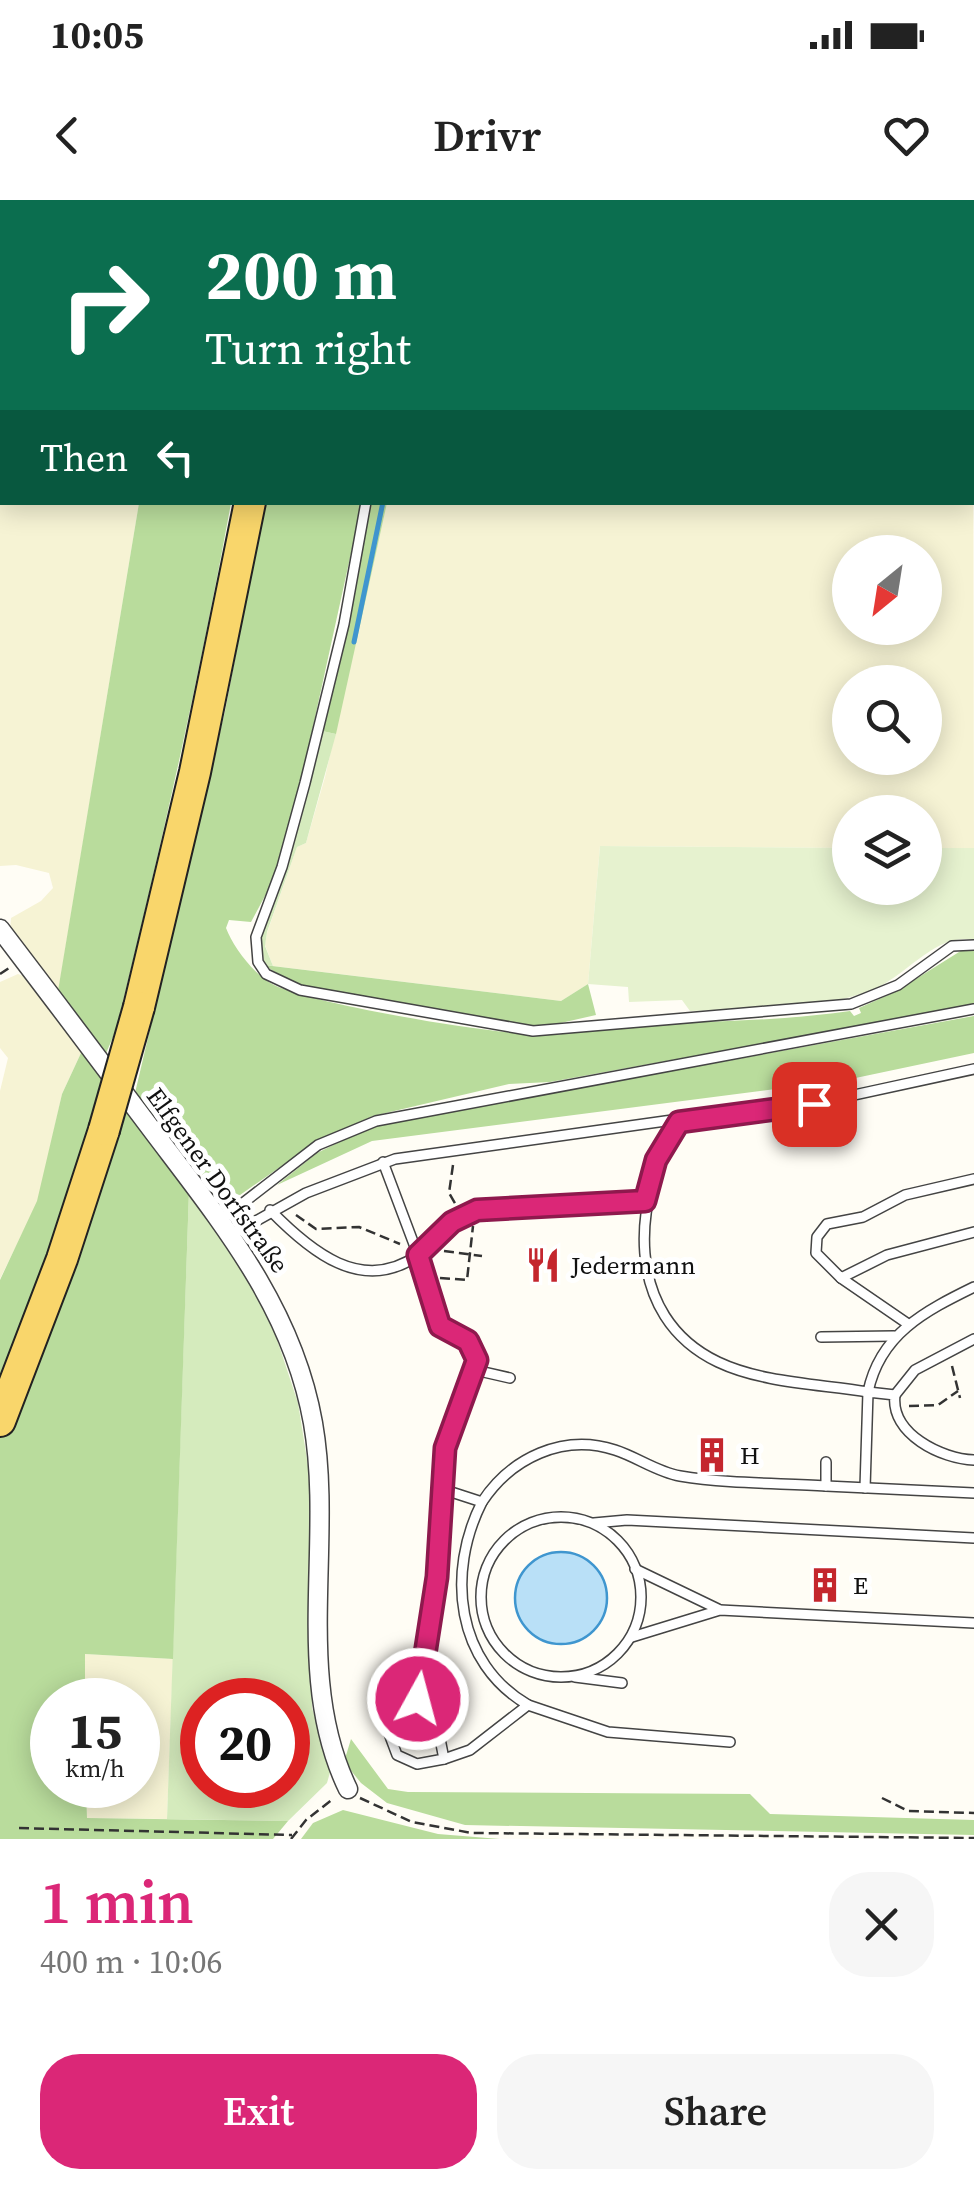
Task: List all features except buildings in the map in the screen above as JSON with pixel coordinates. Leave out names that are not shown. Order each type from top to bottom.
[{"type":"main road","points":[[0,1421],[56,1275],[104,1130],[138,1007],[187,809],[249,505]]},
{"type":"street","name":"Elfgener Dorfstraße","points":[[0,929],[226,1228],[278,1312],[313,1422],[320,1481],[320,1695],[332,1751],[348,1789]]},
{"type":"lane","points":[[365,505],[340,643],[305,783],[284,861],[256,937],[258,962],[272,980],[373,1004],[539,1030],[851,1004],[904,981],[952,946],[974,945]]},
{"type":"lane","points":[[226,1228],[318,1145],[376,1120],[974,1009]]},
{"type":"lane","points":[[226,1228],[383,1162],[797,1108],[974,1069]]},
{"type":"lane","points":[[679,1122],[656,1160],[645,1201],[642,1244],[651,1284],[670,1321],[689,1342],[734,1368],[868,1392],[895,1401]]},
{"type":"lane","points":[[383,1162],[440,1326]]},
{"type":"lane","points":[[908,1324],[840,1278],[816,1253],[817,1238],[827,1224],[863,1217],[898,1198],[974,1179]]},
{"type":"lane","points":[[270,1210],[306,1245],[340,1265],[390,1269],[418,1255],[452,1222],[477,1210],[645,1201]]},
{"type":"lane","points":[[840,1278],[899,1250],[974,1232]]},
{"type":"lane","points":[[865,1488],[868,1392],[875,1366],[894,1336],[908,1324],[974,1287]]},
{"type":"lane","points":[[427,1326],[440,1326],[468,1341],[476,1355],[475,1370],[445,1448],[437,1577],[417,1693],[438,1729],[444,1759]]},
{"type":"lane","points":[[821,1337],[894,1336]]},
{"type":"lane","points":[[895,1401],[914,1370],[974,1339]]},
{"type":"lane","points":[[475,1370],[510,1378]]},
{"type":"lane","points":[[895,1401],[904,1425],[925,1445],[942,1454],[974,1460]]},
{"type":"lane","points":[[730,1742],[608,1732],[528,1705],[488,1674],[466,1631],[466,1550],[482,1502],[514,1466],[548,1450],[576,1444],[613,1449],[683,1476],[974,1493]]},
{"type":"lane","points":[[826,1462],[826,1486]]},
{"type":"lane","points":[[442,1489],[482,1502]]},
{"type":"lane","points":[[622,1683],[529,1670],[498,1646],[482,1610],[482,1584],[497,1548],[528,1524],[566,1517],[591,1523],[626,1520],[974,1538]]},
{"type":"lane","points":[[591,1523],[622,1546],[636,1569],[640,1604],[629,1638]]},
{"type":"lane","points":[[636,1569],[720,1610]]},
{"type":"lane","points":[[568,1676],[603,1664],[629,1638],[670,1621],[720,1610],[974,1623]]},
{"type":"lane","points":[[384,1684],[388,1731],[397,1754],[417,1764],[474,1748],[528,1705]]},
{"type":"path","points":[[285,1203],[311,1227],[364,1228],[418,1255],[436,1250],[482,1256]]},
{"type":"path","points":[[948,1350],[960,1398]]},
{"type":"path","points":[[895,1401],[938,1405],[958,1391]]},
{"type":"path","points":[[19,1828],[292,1837],[348,1789],[391,1814],[452,1831],[974,1838]]},
{"type":"path","points":[[882,1798],[908,1811],[974,1814]]},
{"type":"shaded area","points":[[0,505],[139,505],[58,993],[10,932],[11,918],[41,901],[53,888],[49,873],[16,865],[0,866]]},
{"type":"shaded area","points":[[387,505],[973,505],[974,858],[973,848],[942,848],[942,795],[832,795],[832,848],[600,846],[588,984],[561,1001],[273,966],[265,945],[267,933],[297,847],[306,843],[325,777]]},
{"type":"shaded area","points":[[18,974],[29,978],[81,1053],[62,1094],[38,1201],[0,1279],[0,1091],[8,1058],[0,1048],[0,982]]},
{"type":"shaded area","points":[[85,1654],[173,1659],[167,1819],[87,1818],[87,1808],[160,1808],[160,1678],[85,1678]]},
{"type":"green space","points":[[139,505],[231,505],[163,833],[116,1030],[104,1058],[189,1191],[173,1659],[85,1654],[85,1678],[30,1678],[30,1808],[87,1808],[87,1818],[288,1821],[273,1839],[0,1839],[0,1280],[37,1201],[62,1094],[81,1053],[56,1003]]},
{"type":"green space","points":[[265,505],[362,505],[298,795],[274,879],[251,922],[229,920],[226,928],[259,975],[274,985],[328,1002],[495,1031],[553,1035],[598,1027],[756,1020],[850,1011],[854,1016],[861,1013],[859,1008],[895,992],[967,947],[974,950],[974,1005],[550,1082],[509,1084],[373,1116],[319,1140],[240,1195],[216,1191],[135,1093],[225,711]]},
{"type":"green space","points":[[370,505],[387,505],[336,734],[322,731]]},
{"type":"green space","points":[[322,731],[336,734],[306,843],[297,847],[267,932],[265,946],[273,966],[264,965],[261,930],[292,847]]},
{"type":"green space","points":[[600,846],[832,848],[832,905],[942,905],[942,848],[974,848],[974,940],[947,942],[874,989],[830,1002],[784,1008],[690,1011],[682,1000],[629,1002],[628,987],[588,984]]},
{"type":"green space","points":[[264,965],[561,1001],[588,984],[596,1015],[543,1027],[519,1025],[297,986]]},
{"type":"green space","points":[[974,1016],[974,1053],[846,1080],[372,1141],[277,1185],[317,1153],[374,1125]]},
{"type":"green space","points":[[189,1191],[265,1303],[298,1403],[310,1478],[312,1708],[331,1769],[327,1783],[310,1800],[310,1678],[180,1678],[180,1808],[301,1808],[288,1821],[167,1819]]},
{"type":"green space","points":[[351,1739],[388,1789],[750,1794],[770,1814],[974,1820],[974,1835],[465,1825],[387,1803],[361,1783],[344,1762]]},
{"type":"green space","points":[[343,1810],[438,1834],[500,1839],[301,1839],[313,1823]]},
{"type":"water","points":[[561,1552],[579,1556],[593,1566],[603,1580],[607,1598],[603,1616],[593,1630],[579,1640],[561,1644],[543,1640],[529,1630],[519,1616],[515,1598],[519,1580],[529,1566],[543,1556]]},
{"type":"waterway","points":[[354,642],[382,505]]},
{"type":"place","name":"Jedermann","points":[[543,1265]]},
{"type":"place","name":"H","points":[[712,1455]]},
{"type":"place","name":"E","points":[[825,1585]]},
{"type":"route","points":[[418,1699],[437,1577],[445,1448],[477,1360],[468,1341],[440,1326],[418,1255],[452,1222],[477,1210],[645,1201],[661,1150],[679,1122],[689,1118],[774,1112],[814,1104]]}]
